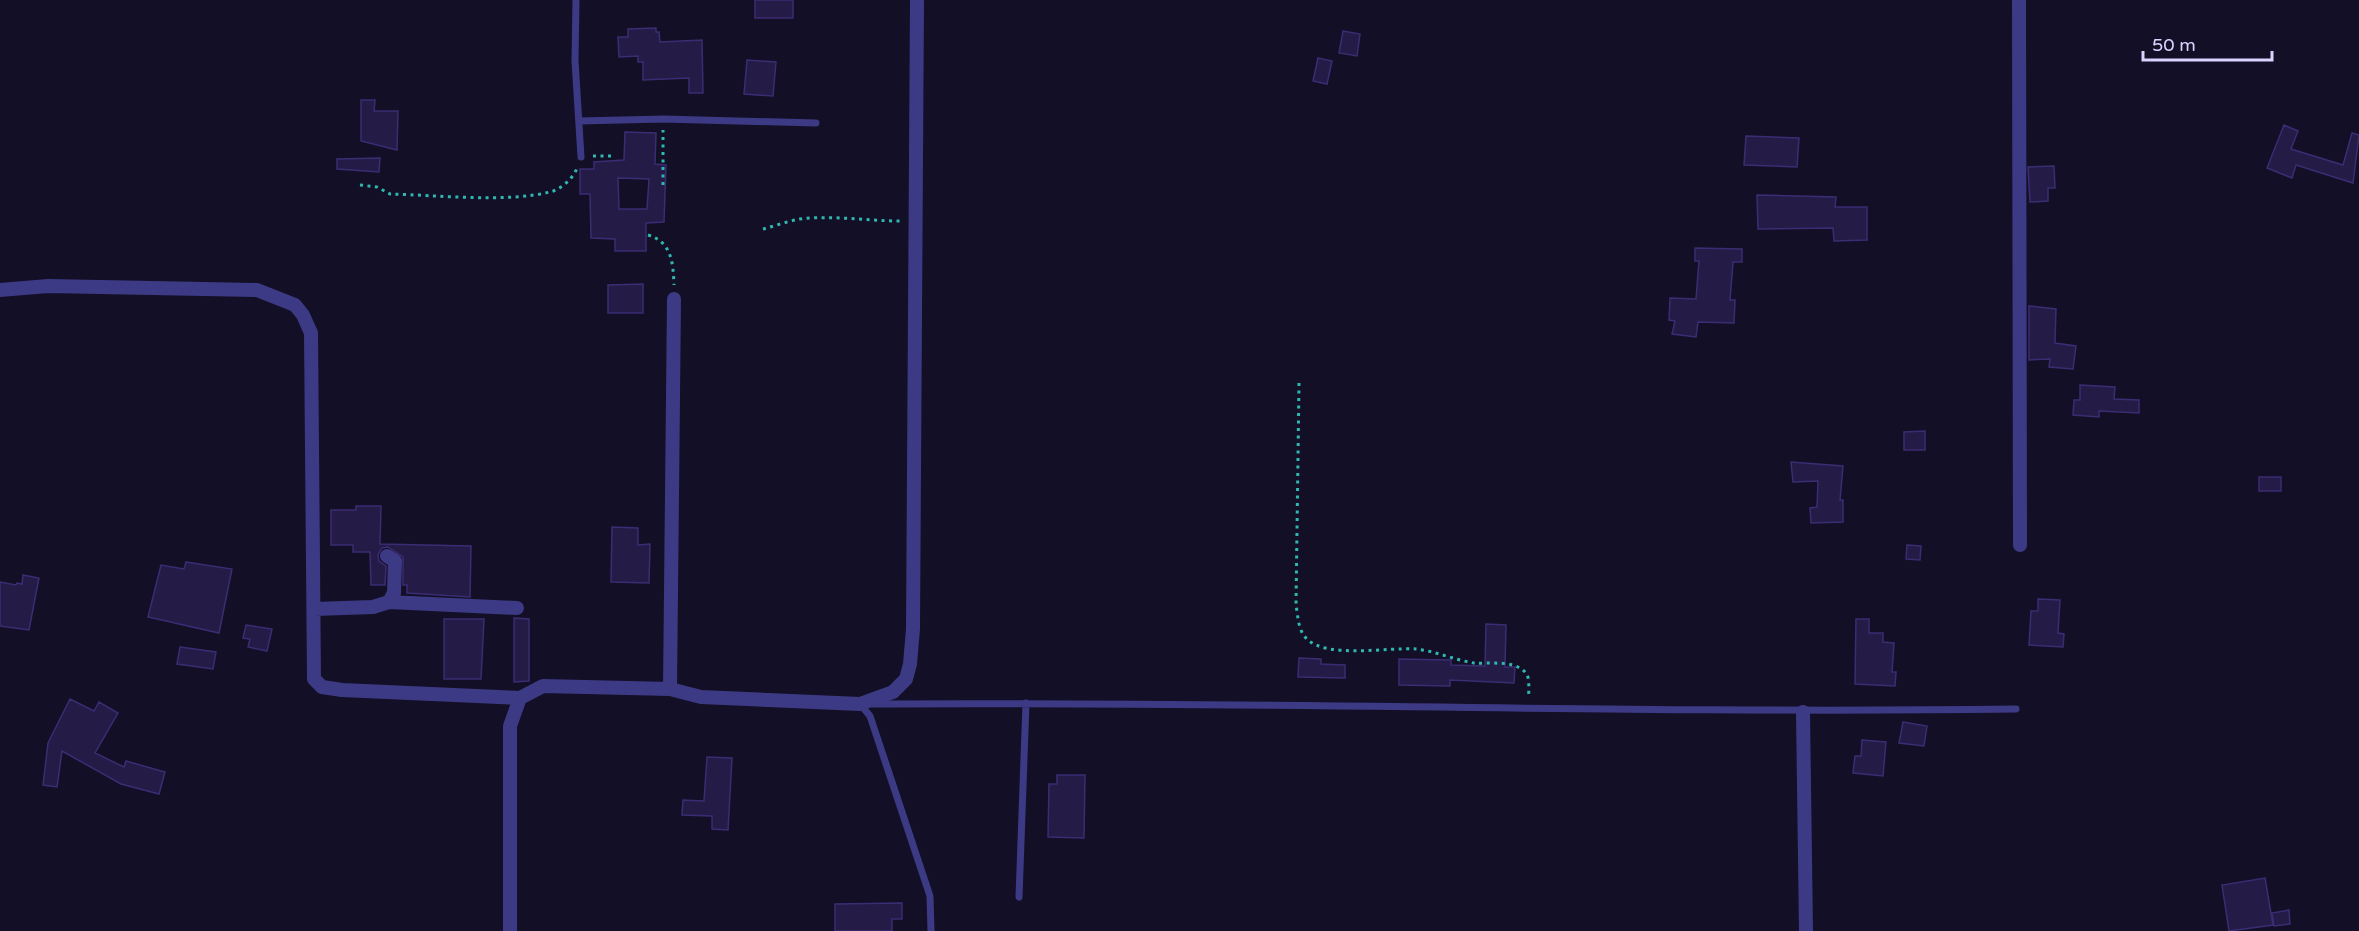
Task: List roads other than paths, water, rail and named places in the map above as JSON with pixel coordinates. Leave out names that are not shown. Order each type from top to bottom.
[{"type":"street","points":[[0,290],[48,286],[257,290],[295,305],[303,315],[311,333],[314,679],[322,687],[371,692],[520,698],[543,686],[670,689],[701,697],[860,704],[893,692],[906,679],[910,664],[913,617],[917,0]]},
{"type":"street","points":[[2019,0],[2020,545]]},
{"type":"street","points":[[670,689],[674,299]]},
{"type":"street","points":[[387,556],[395,561],[394,593],[389,602]]},
{"type":"street","points":[[314,609],[373,607],[389,602],[517,609]]},
{"type":"street","points":[[510,931],[510,726],[520,698]]},
{"type":"street","points":[[1803,712],[1806,931]]},
{"type":"lane","points":[[576,0],[581,157]]},
{"type":"lane","points":[[579,121],[664,119],[816,123]]},
{"type":"lane","points":[[860,704],[1026,703],[1803,712],[2016,709]]},
{"type":"lane","points":[[1019,897],[1026,703]]},
{"type":"lane","points":[[860,704],[870,716],[930,896],[931,931]]}]
